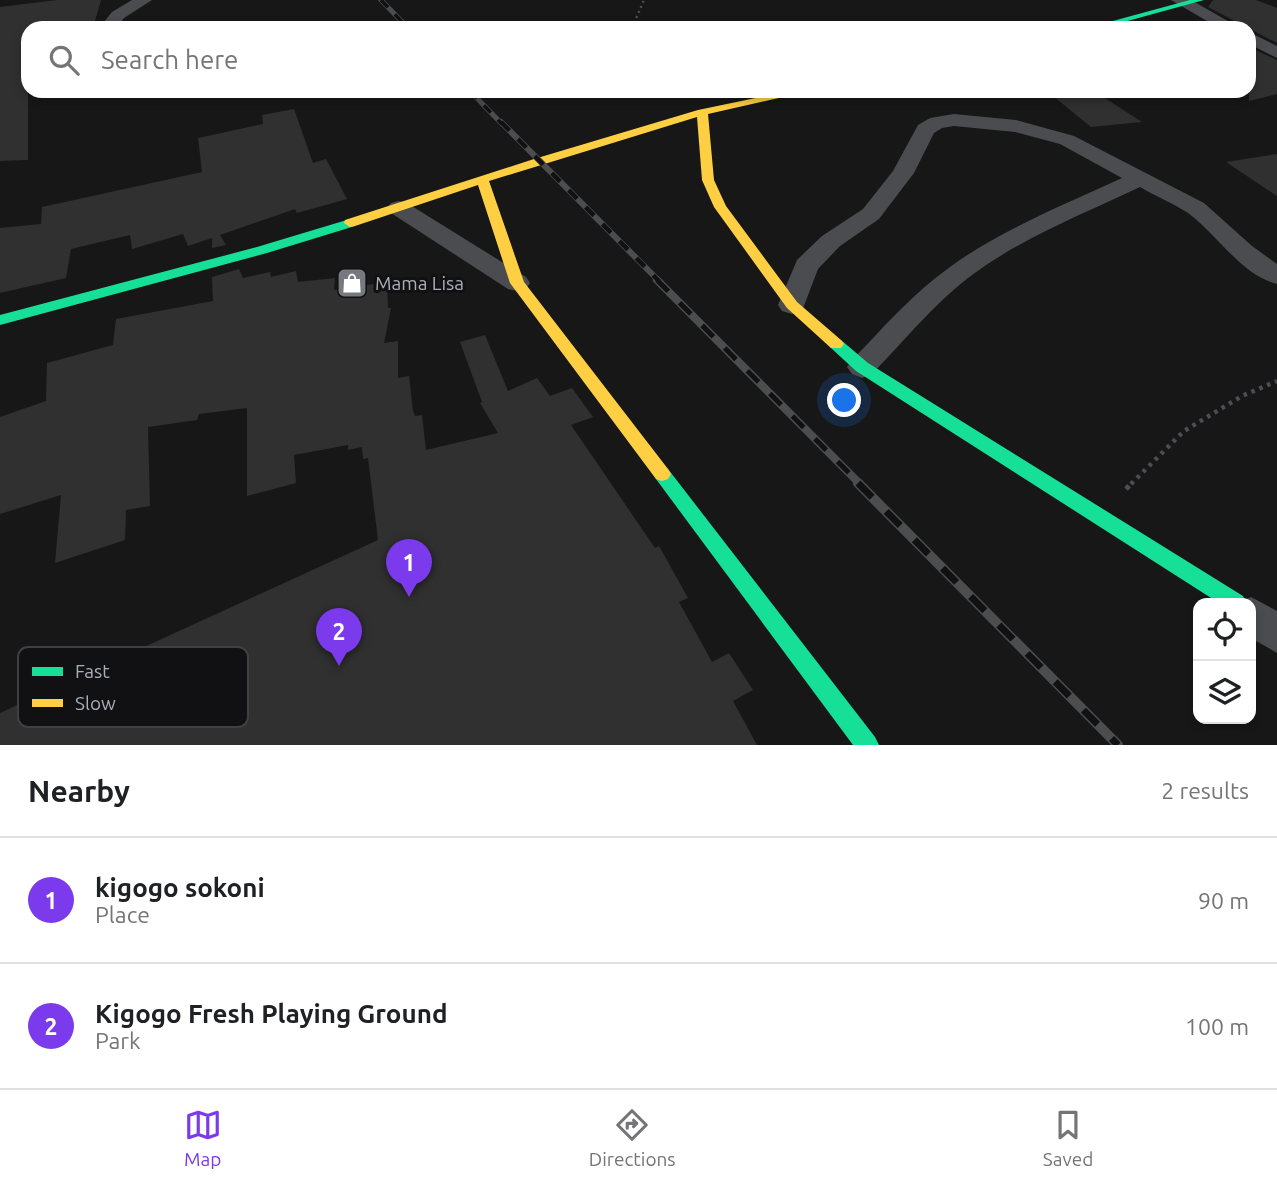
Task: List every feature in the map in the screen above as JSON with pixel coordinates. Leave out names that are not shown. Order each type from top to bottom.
[{"type":"street","points":[[113,21],[118,15],[144,0]]},
{"type":"street","points":[[1116,21],[1188,1],[1221,21]]},
{"type":"street","points":[[1256,41],[1277,53]]},
{"type":"street","points":[[0,320],[262,250],[483,181],[538,161],[702,112],[771,98]]},
{"type":"street","points":[[702,112],[708,180],[720,207],[792,305],[862,367],[1228,598]]},
{"type":"street","points":[[792,305],[806,266],[831,241],[871,214],[903,173],[925,129],[937,122],[954,120],[1016,126],[1067,140],[1196,208],[1243,251],[1277,276]]},
{"type":"street","points":[[862,367],[932,297],[971,264],[1022,234],[1141,178]]},
{"type":"street","points":[[483,181],[517,283],[867,745]]},
{"type":"street","points":[[399,208],[517,283]]},
{"type":"street","points":[[1256,619],[1277,634]]},
{"type":"path","points":[[635,21],[644,0]]},
{"type":"path","points":[[1099,515],[1184,431],[1242,396],[1277,381]]},
{"type":"building","points":[[57,0],[101,0],[95,21],[21,21],[21,98],[28,98],[28,160],[0,161],[0,7]]},
{"type":"building","points":[[1213,0],[1256,0],[1277,8],[1277,43],[1256,32],[1256,21],[1235,21],[1208,7]]},
{"type":"building","points":[[1256,50],[1277,60],[1277,94],[1249,101],[1249,98],[1256,98]]},
{"type":"building","points":[[1056,98],[1105,98],[1142,122],[1091,127]]},
{"type":"building","points":[[294,109],[313,163],[326,159],[347,199],[297,213],[295,209],[220,235],[226,245],[212,248],[212,238],[188,246],[183,234],[132,249],[130,235],[71,249],[66,278],[0,293],[0,228],[41,224],[42,207],[202,172],[198,138],[263,124],[262,115]]},
{"type":"building","points":[[1277,154],[1277,196],[1226,162]]},
{"type":"building","points":[[239,269],[243,278],[270,272],[271,277],[296,271],[298,282],[335,278],[334,290],[387,282],[388,308],[391,308],[384,343],[398,341],[398,378],[409,376],[413,411],[415,416],[422,415],[426,450],[498,433],[480,403],[482,402],[460,342],[485,335],[508,391],[537,378],[550,396],[572,388],[593,417],[571,425],[655,548],[659,546],[688,598],[679,602],[712,662],[729,653],[753,690],[733,701],[757,745],[0,745],[0,713],[18,705],[18,727],[248,727],[248,647],[144,647],[378,540],[368,458],[363,459],[362,447],[348,450],[348,445],[294,455],[296,483],[247,496],[247,408],[199,414],[197,420],[148,427],[150,506],[126,510],[125,540],[55,563],[61,495],[0,514],[0,417],[46,401],[47,363],[113,345],[116,319],[213,301],[212,277]]},
{"type":"railway","points":[[381,0],[401,21]]},
{"type":"railway","points":[[477,98],[502,124]]},
{"type":"railway","points":[[501,122],[659,281]]},
{"type":"railway","points":[[657,280],[860,484]]},
{"type":"railway","points":[[858,483],[1118,745]]},
{"type":"traffic: fast","points":[[1118,21],[1200,0]]},
{"type":"traffic: fast","points":[[0,320],[262,250],[350,223]]},
{"type":"traffic: fast","points":[[836,344],[862,367],[1228,598]]},
{"type":"traffic: fast","points":[[662,474],[867,745]]},
{"type":"traffic: slow","points":[[350,223],[538,161],[702,112],[771,98]]},
{"type":"traffic: slow","points":[[702,112],[708,180],[720,207],[792,305],[836,344]]},
{"type":"traffic: slow","points":[[483,181],[517,283],[662,474]]},
{"type":"place","name":"Mama Lisa","points":[[352,283]]},
{"type":"place","name":"kigogo sokoni","points":[[409,597]]},
{"type":"place","name":"Kigogo Fresh Playing Ground","points":[[339,666]]}]
